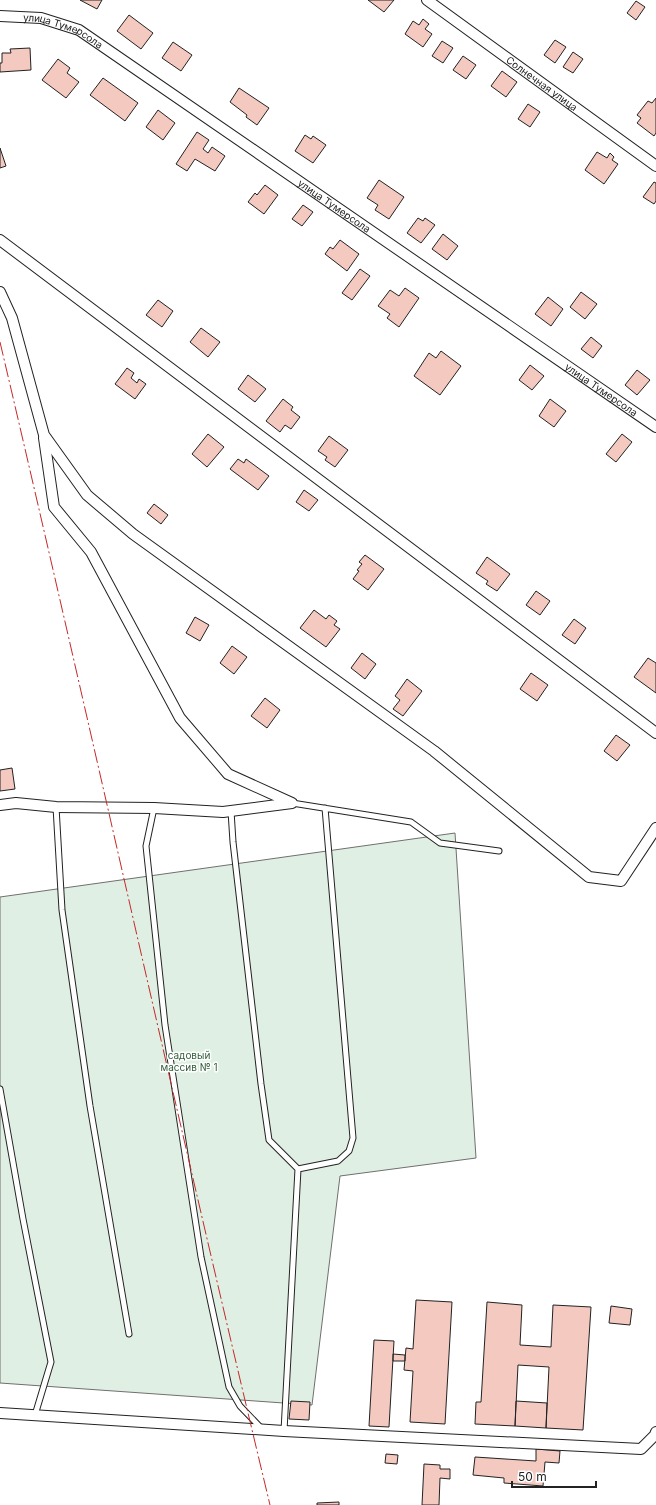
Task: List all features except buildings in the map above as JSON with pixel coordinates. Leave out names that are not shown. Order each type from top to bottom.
[{"type":"street","name":"Солнечная улица","points":[[427,0],[656,166]]},
{"type":"street","name":"улица Тумерсола","points":[[0,16],[41,18],[79,30],[656,427]]},
{"type":"street","points":[[0,240],[656,733]]},
{"type":"street","points":[[0,292],[12,318],[44,435],[54,507],[91,552],[180,718],[228,774],[292,804]]},
{"type":"street","points":[[44,435],[87,495],[133,534],[434,751],[589,877],[621,881],[656,828]]},
{"type":"street","points":[[0,804],[16,803],[56,807],[154,808],[223,812],[292,804]]},
{"type":"street","points":[[0,1413],[262,1430],[641,1448],[655,1435],[656,1432]]},
{"type":"lane","points":[[292,804],[411,822],[440,843],[499,851]]},
{"type":"lane","points":[[56,807],[62,910],[90,1106],[129,1334]]},
{"type":"lane","points":[[154,808],[146,846],[165,1025],[201,1257],[229,1388],[240,1406],[262,1430]]},
{"type":"lane","points":[[298,1169],[338,1161],[349,1151],[353,1138],[325,808]]},
{"type":"lane","points":[[231,811],[233,842],[261,1084],[269,1140],[298,1169],[284,1431]]},
{"type":"lane","points":[[0,1089],[23,1219],[51,1362],[35,1415]]},
{"type":"green space","name":"садовый массив № 1","points":[[455,833],[476,1158],[340,1176],[312,1405],[0,1383],[0,897]]},
{"type":"power","points":[[0,342],[201,1214],[270,1505]]}]
